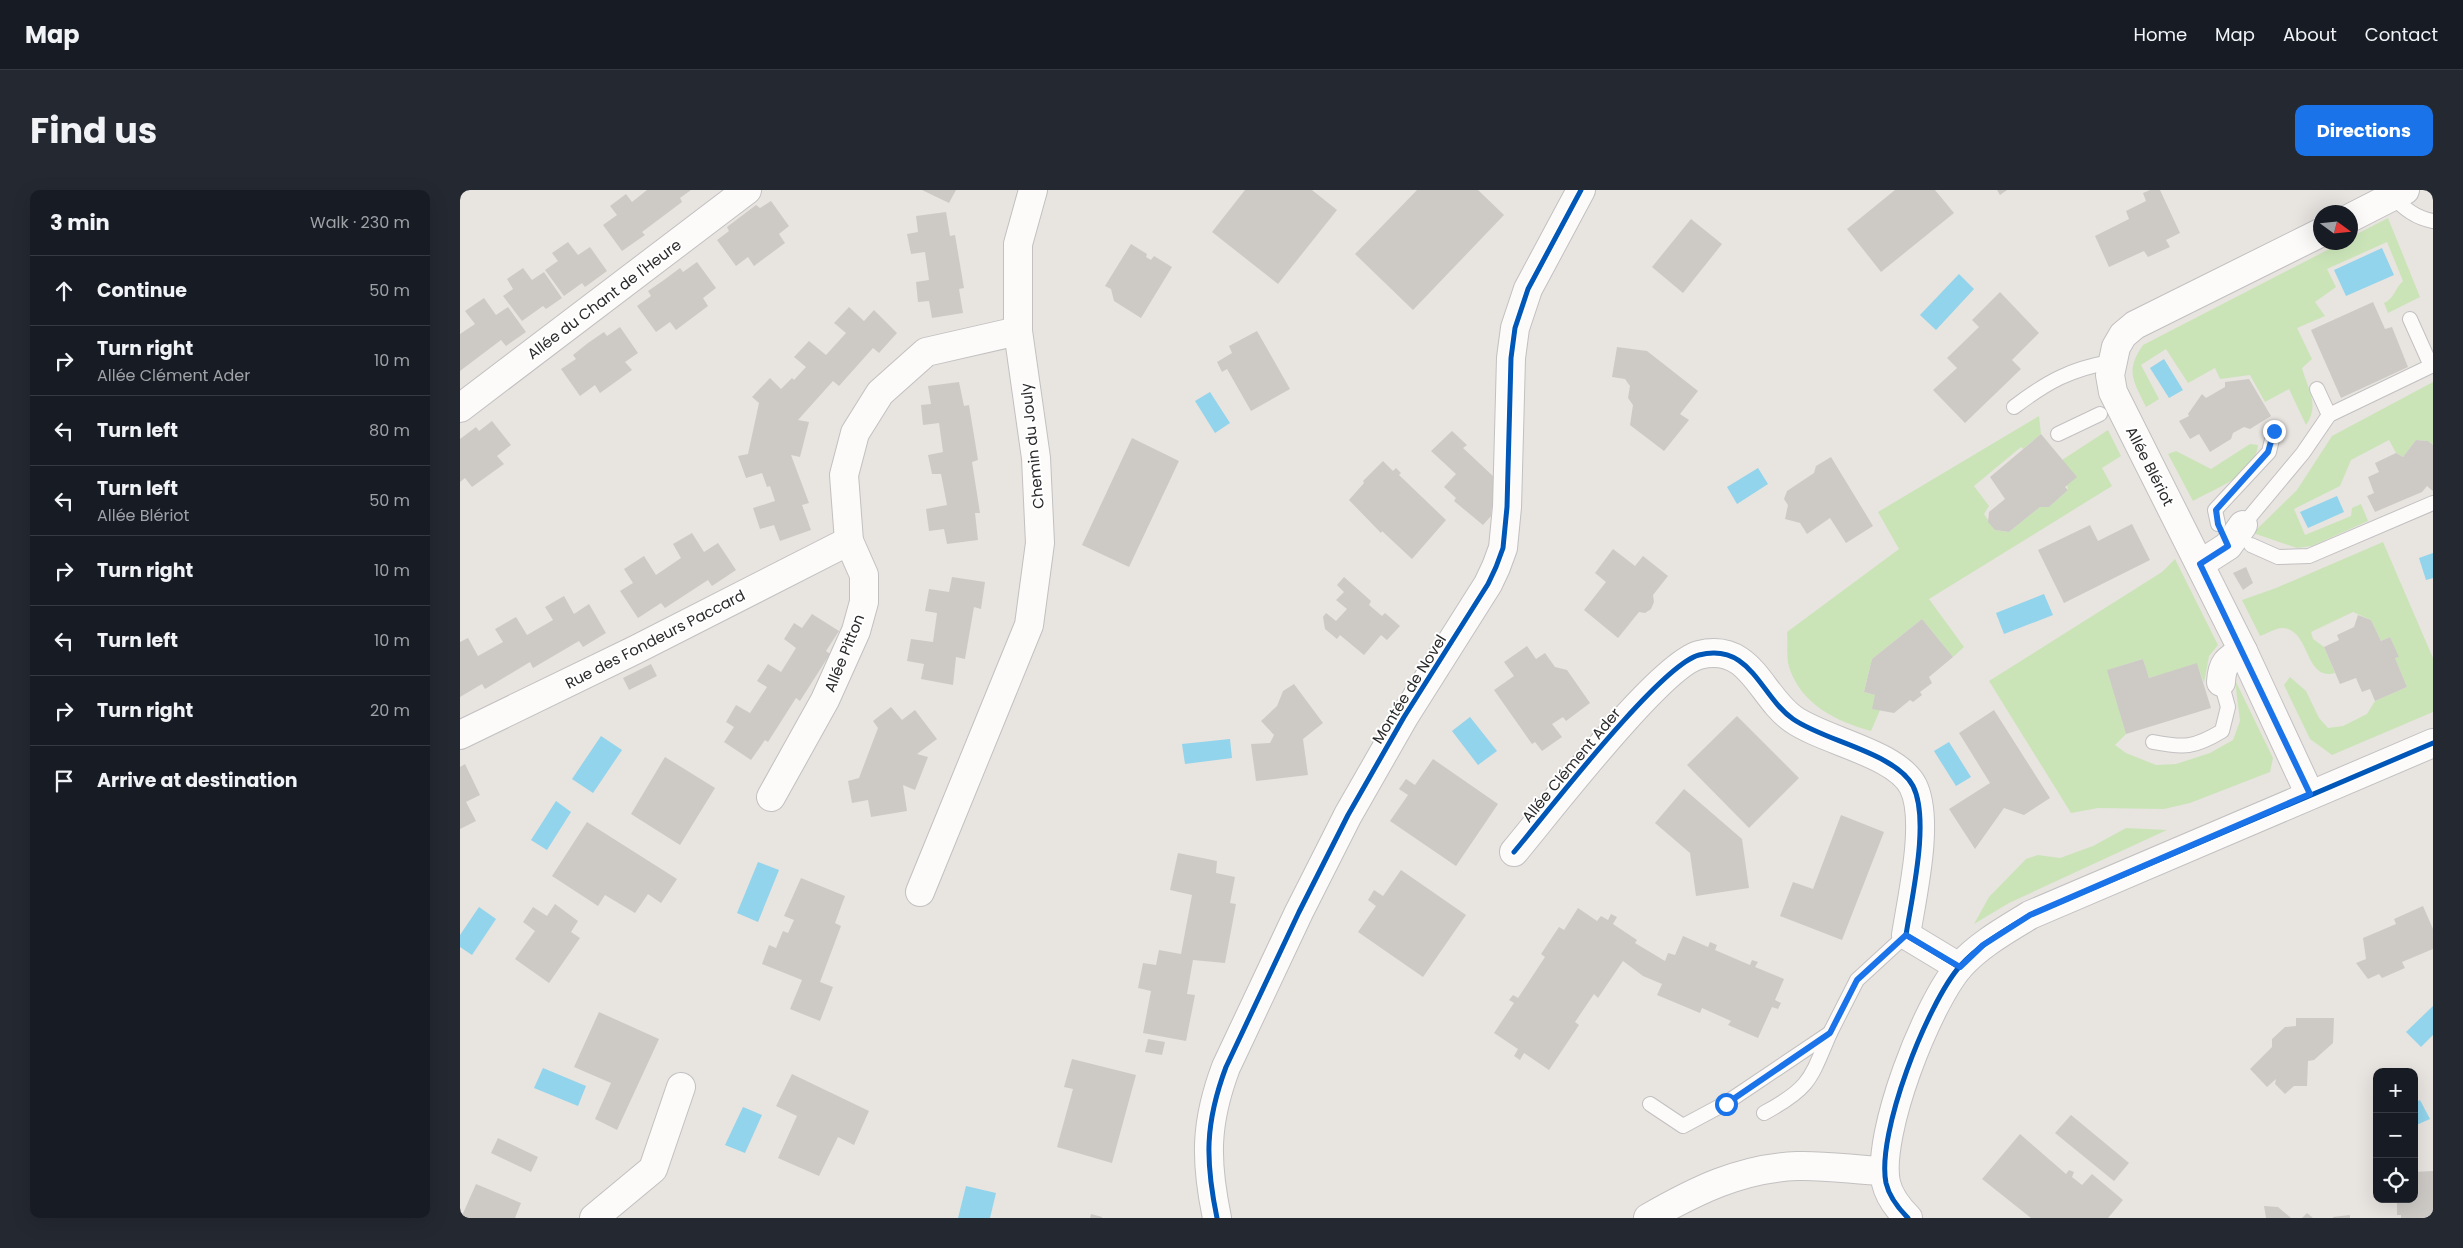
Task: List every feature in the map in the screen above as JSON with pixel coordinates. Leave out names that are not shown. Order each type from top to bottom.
[{"type":"street","name":"Allée du Chant de l'Heure","points":[[460,408],[747,190]]},
{"type":"street","name":"Chemin du Jouly","points":[[920,892],[1029,625],[1040,543],[1036,458],[1018,331],[1018,244],[1033,190]]},
{"type":"street","name":"Montée de Novel","points":[[1217,1218],[1208,1161],[1209,1127],[1217,1089],[1226,1067],[1299,912],[1348,815],[1404,717],[1488,584],[1503,548],[1508,507],[1511,358],[1515,328],[1528,289],[1581,190]]},
{"type":"street","points":[[2358,214],[2399,193]]},
{"type":"street","name":"Allée Blériot","points":[[2310,794],[2200,564],[2110,410],[2113,392],[2110,375],[2111,362],[2116,347],[2123,335],[2135,325],[2313,236]]},
{"type":"street","name":"Allée Pitton","points":[[771,797],[825,700],[856,631],[864,602],[864,575],[849,541],[844,475],[855,433],[880,393],[926,352],[1018,331]]},
{"type":"street","points":[[2200,564],[2235,535]]},
{"type":"street","name":"Rue des Fondeurs Paccard","points":[[460,734],[635,650],[849,541]]},
{"type":"street","points":[[2222,682],[2222,667],[2229,658],[2242,651]]},
{"type":"street","name":"Allée Clément Ader","points":[[1514,852],[1635,708],[1688,659],[1700,655],[1726,655],[1738,659],[1749,668],[1779,708],[1792,718],[1817,733],[1890,764],[1904,773],[1912,785],[1920,814],[1920,836],[1906,935]]},
{"type":"street","points":[[1908,1218],[1892,1198],[1886,1184],[1884,1171],[1888,1132],[1930,1014],[1960,967],[1983,945],[2030,915],[2433,743]]},
{"type":"street","points":[[1906,935],[1960,967]]},
{"type":"street","points":[[594,1218],[653,1169],[681,1087]]},
{"type":"street","points":[[1648,1218],[1718,1181],[1742,1174],[1798,1166],[1884,1171]]},
{"type":"lane","points":[[2399,193],[2406,210],[2422,219],[2433,221]]},
{"type":"lane","points":[[2235,535],[2303,453],[2329,415],[2432,366],[2410,319]]},
{"type":"lane","points":[[2014,407],[2043,385],[2086,366],[2111,362]]},
{"type":"lane","points":[[2317,389],[2329,415]]},
{"type":"lane","points":[[2058,434],[2110,410]]},
{"type":"lane","points":[[2274,431],[2268,452],[2216,510],[2235,535],[2278,557],[2309,556],[2433,502]]},
{"type":"lane","points":[[2153,742],[2183,748],[2203,743],[2222,731],[2228,707],[2222,682]]},
{"type":"lane","points":[[1764,1113],[1790,1098],[1808,1082],[1857,980],[1906,935]]},
{"type":"lane","points":[[1650,1104],[1683,1126],[1726,1104],[1830,1033]]},
{"type":"green space","points":[[2388,218],[2420,297],[2388,313],[2384,303],[2390,299],[2403,281],[2387,242],[2327,269],[2336,287],[2315,302],[2325,316],[2297,328],[2312,359],[2302,368],[2312,397],[2312,410],[2306,425],[2289,389],[2265,402],[2250,375],[2220,379],[2215,368],[2188,383],[2166,349],[2141,365],[2159,399],[2146,407],[2133,376],[2134,362],[2143,345],[2327,250],[2358,250],[2358,233]]},
{"type":"green space","points":[[2433,382],[2433,445],[2428,441],[2416,440],[2403,457],[2396,453],[2389,440],[2351,460],[2340,486],[2294,509],[2305,535],[2351,516],[2352,508],[2361,504],[2368,521],[2312,546],[2297,548],[2253,533],[2297,490],[2332,436]]},
{"type":"green space","points":[[2039,416],[2041,434],[2023,449],[2021,447],[1974,486],[1989,506],[1984,514],[1995,530],[2009,532],[2040,507],[2049,507],[2068,490],[2062,460],[2108,430],[2121,456],[2102,468],[2112,486],[1929,599],[1964,647],[1953,657],[1922,619],[1872,659],[1864,692],[1875,695],[1880,710],[1871,731],[1845,722],[1821,709],[1811,701],[1794,680],[1788,663],[1787,632],[1899,549],[1878,512]]},
{"type":"green space","points":[[2250,444],[2258,445],[2250,465],[2233,479],[2193,501],[2168,454],[2176,451],[2211,469]]},
{"type":"green space","points":[[2383,542],[2433,658],[2433,712],[2332,755],[2310,739],[2284,685],[2290,677],[2306,691],[2319,718],[2328,728],[2343,726],[2367,714],[2375,701],[2407,687],[2395,658],[2398,657],[2390,637],[2381,641],[2371,620],[2353,612],[2311,632],[2313,639],[2324,647],[2335,673],[2325,674],[2312,663],[2298,637],[2291,631],[2280,628],[2260,636],[2242,600],[2276,588]]},
{"type":"green space","points":[[2175,559],[2218,645],[2209,656],[2204,683],[2197,664],[2149,678],[2143,659],[2108,670],[2126,734],[2115,745],[2126,753],[2156,765],[2176,764],[2210,753],[2233,740],[2240,721],[2235,680],[2273,758],[2270,772],[2190,803],[2164,809],[2098,808],[2071,813],[1989,681],[2162,572]]},
{"type":"green space","points":[[2126,828],[2167,830],[2009,903],[1974,924],[1989,897],[2026,859],[2038,855],[2060,858],[2093,846]]},
{"type":"water","points":[[2382,248],[2394,275],[2346,296],[2334,270]]},
{"type":"water","points":[[1959,274],[1974,289],[1936,330],[1920,315]]},
{"type":"water","points":[[2164,359],[2183,390],[2169,398],[2150,368]]},
{"type":"water","points":[[1210,392],[1230,423],[1215,433],[1195,401]]},
{"type":"water","points":[[1758,468],[1768,484],[1737,504],[1727,487]]},
{"type":"water","points":[[2337,496],[2344,512],[2308,528],[2300,512]]},
{"type":"water","points":[[2433,553],[2433,578],[2426,580],[2419,558]]},
{"type":"water","points":[[2044,594],[2053,615],[2004,634],[1996,613]]},
{"type":"water","points":[[1470,717],[1497,751],[1478,765],[1452,731]]},
{"type":"water","points":[[601,736],[622,750],[593,793],[572,779]]},
{"type":"water","points":[[1230,739],[1232,758],[1185,764],[1182,744]]},
{"type":"water","points":[[1949,742],[1971,777],[1956,786],[1934,751]]},
{"type":"water","points":[[556,801],[571,812],[547,850],[531,840]]},
{"type":"water","points":[[758,862],[779,870],[758,922],[737,913]]},
{"type":"water","points":[[479,907],[496,919],[472,955],[460,947],[460,935]]},
{"type":"water","points":[[2433,1006],[2433,1035],[2421,1047],[2406,1032]]},
{"type":"water","points":[[543,1068],[586,1086],[578,1106],[534,1088]]},
{"type":"water","points":[[2420,1100],[2430,1119],[2418,1124],[2418,1113],[2418,1101]]},
{"type":"water","points":[[743,1107],[762,1115],[745,1153],[725,1145]]},
{"type":"water","points":[[966,1186],[996,1193],[990,1218],[958,1218]]},
{"type":"building","points":[[647,190],[691,190],[680,198],[682,202],[642,232],[645,235],[622,251],[603,225],[617,215],[610,206],[626,194],[632,202]]},
{"type":"building","points":[[922,190],[956,190],[949,203]]},
{"type":"building","points":[[1245,190],[1312,190],[1337,210],[1278,284],[1212,232]]},
{"type":"building","points":[[1417,190],[1478,190],[1504,215],[1413,310],[1355,254]]},
{"type":"building","points":[[1895,190],[1935,190],[1954,213],[1881,272],[1847,229]]},
{"type":"building","points":[[1997,190],[2007,190],[2000,195]]},
{"type":"building","points":[[2150,190],[2160,190],[2180,233],[2166,240],[2170,247],[2148,257],[2144,251],[2109,267],[2095,236],[2129,219],[2126,211],[2146,201],[2143,193]]},
{"type":"building","points":[[771,201],[789,226],[779,234],[785,243],[754,266],[748,257],[736,266],[717,240],[729,231],[727,227],[756,205],[760,208]]},
{"type":"building","points":[[946,212],[950,236],[955,235],[964,288],[959,289],[963,313],[932,318],[929,301],[918,302],[916,282],[929,280],[925,252],[911,254],[907,234],[918,232],[916,216]]},
{"type":"building","points":[[1691,219],[1722,244],[1683,293],[1652,267]]},
{"type":"building","points":[[568,242],[578,255],[590,247],[607,271],[585,287],[582,283],[564,296],[545,270],[558,261],[552,253]]},
{"type":"building","points":[[1131,244],[1147,254],[1146,257],[1151,260],[1154,256],[1172,267],[1141,318],[1114,301],[1111,289],[1105,286]]},
{"type":"building","points":[[697,262],[716,288],[703,298],[708,306],[676,330],[670,322],[656,332],[637,306],[651,296],[648,291],[680,268],[683,272]]},
{"type":"building","points":[[523,268],[532,280],[544,272],[562,298],[546,309],[543,306],[522,321],[503,296],[513,289],[507,279]]},
{"type":"building","points":[[2000,292],[2039,333],[2012,360],[2021,369],[1965,423],[1933,390],[1957,368],[1947,358],[1979,327],[1972,320]]},
{"type":"building","points":[[484,298],[496,315],[508,307],[526,332],[506,346],[501,340],[460,371],[460,334],[475,324],[465,311]]},
{"type":"building","points":[[2373,302],[2385,329],[2392,327],[2408,367],[2341,398],[2311,330]]},
{"type":"building","points":[[849,307],[864,321],[874,310],[897,333],[879,353],[873,348],[839,386],[833,381],[798,420],[809,422],[800,457],[791,455],[809,503],[802,505],[811,530],[780,541],[774,525],[760,529],[753,508],[775,501],[770,486],[767,487],[762,473],[746,478],[738,456],[748,454],[759,403],[752,397],[770,378],[781,389],[792,378],[794,380],[806,367],[794,357],[809,341],[826,355],[846,333],[834,323]]},
{"type":"building","points":[[620,327],[638,353],[625,362],[632,370],[600,393],[595,385],[580,396],[561,369],[576,359],[573,355],[588,343],[604,332],[607,336]]},
{"type":"building","points":[[1257,331],[1290,389],[1251,411],[1227,369],[1222,372],[1217,362],[1232,353],[1229,346]]},
{"type":"building","points":[[1617,347],[1647,351],[1698,391],[1680,414],[1689,420],[1664,451],[1630,425],[1633,405],[1628,398],[1630,386],[1625,379],[1612,377]]},
{"type":"building","points":[[2249,379],[2271,416],[2250,429],[2244,427],[2233,433],[2231,439],[2210,452],[2199,434],[2190,439],[2179,421],[2189,416],[2188,414],[2202,394],[2206,398],[2225,387],[2225,382]]},
{"type":"building","points":[[959,382],[964,406],[969,405],[978,460],[972,462],[980,513],[975,513],[978,540],[947,544],[944,529],[929,531],[926,509],[947,505],[941,474],[932,474],[928,455],[943,452],[939,423],[923,425],[921,405],[931,404],[928,386]]},
{"type":"building","points":[[492,421],[511,445],[497,456],[504,464],[472,487],[465,478],[460,482],[460,439],[476,427],[479,431]]},
{"type":"building","points":[[1452,431],[1467,445],[1463,448],[1495,478],[1491,516],[1483,525],[1454,501],[1456,498],[1444,487],[1456,474],[1431,451]]},
{"type":"building","points":[[2041,434],[2077,477],[2065,487],[2068,490],[2049,507],[2040,507],[2009,532],[1995,530],[1988,522],[1989,512],[2005,499],[1990,477]]},
{"type":"building","points":[[1132,438],[1179,461],[1129,567],[1082,545]]},
{"type":"building","points":[[2416,440],[2428,441],[2433,445],[2433,491],[2427,486],[2422,492],[2375,512],[2367,496],[2374,493],[2368,477],[2379,472],[2375,463],[2396,453],[2403,457]]},
{"type":"building","points":[[1831,457],[1873,526],[1846,543],[1830,518],[1807,534],[1800,523],[1785,519],[1788,505],[1784,499],[1787,491],[1814,473],[1816,466]]},
{"type":"building","points":[[1383,461],[1393,471],[1396,468],[1401,473],[1399,475],[1446,520],[1412,559],[1382,531],[1381,533],[1349,500],[1364,483],[1363,481]]},
{"type":"building","points":[[2132,524],[2150,560],[2064,603],[2038,550],[2090,525],[2098,541]]},
{"type":"building","points":[[692,533],[704,552],[718,543],[736,570],[712,586],[708,580],[665,608],[661,603],[638,618],[620,591],[633,583],[624,569],[644,556],[656,575],[681,558],[673,544]]},
{"type":"building","points":[[1613,549],[1635,566],[1643,556],[1668,576],[1653,595],[1654,602],[1651,609],[1645,613],[1639,612],[1618,638],[1584,610],[1606,582],[1595,573]]},
{"type":"building","points":[[2246,567],[2253,583],[2243,590],[2233,573]]},
{"type":"building","points":[[952,577],[985,582],[981,609],[974,607],[965,659],[956,657],[953,685],[921,679],[924,664],[907,661],[911,639],[933,642],[937,613],[925,611],[929,589],[949,592]]},
{"type":"building","points":[[1344,577],[1371,601],[1369,605],[1382,616],[1385,613],[1400,626],[1387,640],[1381,635],[1364,655],[1340,635],[1337,639],[1325,629],[1323,617],[1326,613],[1336,621],[1347,609],[1336,600],[1344,592],[1337,585]]},
{"type":"building","points":[[564,596],[574,614],[589,604],[606,633],[583,647],[579,641],[533,668],[530,662],[485,689],[482,684],[460,697],[460,642],[468,638],[478,656],[503,642],[495,629],[516,617],[527,635],[553,620],[545,607]]},
{"type":"building","points":[[812,614],[839,631],[826,651],[830,654],[800,701],[796,698],[768,742],[765,740],[751,760],[724,742],[734,727],[726,722],[736,705],[750,713],[767,687],[757,681],[768,664],[781,672],[796,648],[784,639],[794,623],[802,628]]},
{"type":"building","points":[[2358,615],[2371,620],[2381,641],[2390,637],[2399,657],[2395,658],[2407,687],[2375,701],[2370,689],[2362,692],[2356,678],[2340,684],[2324,647],[2339,640],[2337,635],[2354,627]]},
{"type":"building","points":[[1922,619],[1953,657],[1929,677],[1932,683],[1920,692],[1922,695],[1913,702],[1910,700],[1894,713],[1872,709],[1875,695],[1864,692],[1872,659]]},
{"type":"building","points":[[1527,646],[1536,659],[1545,653],[1555,667],[1567,670],[1590,703],[1566,721],[1563,717],[1552,724],[1562,737],[1542,751],[1535,742],[1532,744],[1494,690],[1514,676],[1504,662]]},
{"type":"building","points":[[2143,659],[2149,678],[2197,663],[2211,708],[2126,734],[2107,670]]},
{"type":"building","points":[[651,664],[657,676],[629,690],[623,678]]},
{"type":"building","points":[[1294,684],[1323,723],[1303,739],[1308,775],[1256,781],[1251,744],[1270,743],[1274,735],[1261,721],[1277,706],[1283,691]]},
{"type":"building","points":[[891,707],[902,720],[915,710],[937,739],[917,754],[928,757],[915,790],[903,785],[907,811],[871,817],[868,800],[852,803],[848,781],[859,778],[878,728],[873,721]]},
{"type":"building","points":[[1994,710],[2050,798],[2024,815],[2004,808],[1975,849],[1949,809],[1990,783],[1959,733]]},
{"type":"building","points":[[1737,716],[1799,778],[1749,828],[1687,765]]},
{"type":"building","points":[[665,757],[715,788],[680,845],[631,814]]},
{"type":"building","points":[[1433,759],[1498,804],[1456,866],[1390,821],[1408,795],[1399,789],[1406,779],[1415,785]]},
{"type":"building","points":[[465,764],[480,795],[466,802],[476,821],[460,829],[460,767]]},
{"type":"building","points":[[1684,789],[1742,839],[1749,888],[1696,896],[1690,853],[1655,823]]},
{"type":"building","points":[[1841,815],[1884,832],[1842,940],[1780,916],[1793,882],[1813,889]]},
{"type":"building","points":[[587,822],[677,879],[661,903],[648,894],[635,913],[605,895],[598,906],[552,876]]},
{"type":"building","points":[[1178,853],[1217,861],[1216,873],[1235,877],[1230,903],[1236,904],[1225,963],[1193,960],[1187,994],[1195,995],[1186,1041],[1143,1033],[1151,991],[1138,988],[1143,963],[1156,965],[1159,950],[1181,954],[1192,895],[1170,890]]},
{"type":"building","points":[[1401,870],[1466,915],[1423,977],[1358,932],[1376,906],[1368,900],[1374,890],[1383,896]]},
{"type":"building","points":[[801,878],[845,896],[835,923],[841,926],[820,982],[833,987],[820,1021],[790,1009],[802,980],[762,964],[769,945],[776,948],[783,931],[788,933],[794,920],[784,916]]},
{"type":"building","points":[[555,904],[578,921],[571,932],[580,938],[549,983],[515,959],[535,931],[523,922],[533,907],[547,916]]},
{"type":"building","points":[[2423,906],[2433,929],[2433,949],[2402,962],[2405,968],[2382,978],[2379,974],[2368,979],[2356,963],[2366,959],[2363,938],[2396,924],[2394,919]]},
{"type":"building","points":[[1578,908],[1597,921],[1601,916],[1608,920],[1611,914],[1617,917],[1613,924],[1637,940],[1635,943],[1665,961],[1668,953],[1675,955],[1683,936],[1708,947],[1710,942],[1717,945],[1715,950],[1750,965],[1752,960],[1758,962],[1755,967],[1784,979],[1775,1000],[1781,1003],[1778,1009],[1772,1007],[1758,1038],[1728,1025],[1731,1021],[1702,1008],[1700,1013],[1657,995],[1662,984],[1643,976],[1623,961],[1598,998],[1594,994],[1575,1022],[1579,1025],[1549,1070],[1524,1053],[1520,1060],[1514,1056],[1518,1049],[1494,1033],[1514,1003],[1509,1000],[1513,995],[1518,998],[1545,957],[1541,954],[1559,927],[1564,930]]},
{"type":"building","points":[[599,1012],[659,1039],[617,1130],[595,1119],[611,1083],[574,1067]]},
{"type":"building","points":[[2296,1018],[2334,1018],[2333,1043],[2314,1060],[2308,1061],[2307,1086],[2294,1086],[2285,1094],[2275,1084],[2276,1079],[2267,1087],[2250,1069],[2272,1047],[2272,1039],[2285,1027],[2296,1026]]},
{"type":"building","points":[[1148,1039],[1165,1042],[1162,1055],[1145,1052]]},
{"type":"building","points":[[1072,1059],[1136,1075],[1112,1163],[1057,1147],[1073,1089],[1064,1087]]},
{"type":"building","points":[[792,1074],[869,1111],[854,1145],[838,1137],[819,1176],[778,1158],[797,1116],[776,1106]]},
{"type":"building","points":[[2071,1115],[2129,1163],[2114,1181],[2055,1133]]},
{"type":"building","points":[[2020,1134],[2066,1174],[2069,1170],[2074,1172],[2072,1177],[2082,1185],[2092,1174],[2123,1200],[2108,1218],[2031,1218],[1982,1179]]},
{"type":"building","points":[[498,1138],[538,1157],[531,1172],[491,1153]]},
{"type":"building","points":[[2433,1171],[2433,1218],[2401,1218],[2401,1215],[2397,1215],[2397,1203],[2418,1203],[2418,1172]]},
{"type":"building","points":[[476,1184],[521,1203],[515,1218],[461,1218]]},
{"type":"building","points":[[2264,1206],[2278,1207],[2291,1218],[2266,1218]]},
{"type":"building","points":[[2307,1213],[2313,1218],[2302,1218]]},
{"type":"building","points":[[1091,1214],[1102,1217],[1102,1218],[1090,1218]]},
{"type":"building","points":[[2350,1215],[2350,1218],[2333,1218],[2333,1217]]},
{"type":"cycle path","points":[[1217,1218],[1210,1178],[1209,1142],[1214,1106],[1226,1067],[1299,912],[1348,815],[1404,717],[1488,584],[1503,548],[1507,507],[1511,358],[1515,328],[1528,289],[1581,190]]},
{"type":"cycle path","points":[[1514,852],[1604,743],[1658,685],[1681,665],[1699,655],[1717,653],[1731,656],[1743,663],[1782,709],[1793,719],[1806,727],[1876,756],[1904,775],[1913,786],[1918,801],[1920,838],[1906,935],[1959,967]]},
{"type":"cycle path","points":[[1908,1218],[1894,1202],[1886,1183],[1885,1161],[1896,1103],[1919,1038],[1933,1009],[1947,984],[1968,958],[1994,938],[2030,915],[2433,743]]},
{"type":"route","points":[[1726,1104],[1830,1033],[1857,980],[1906,935],[1960,967],[1983,945],[2030,915],[2310,794],[2200,564],[2228,546],[2218,524],[2216,510],[2258,466],[2268,452],[2274,431]]}]
